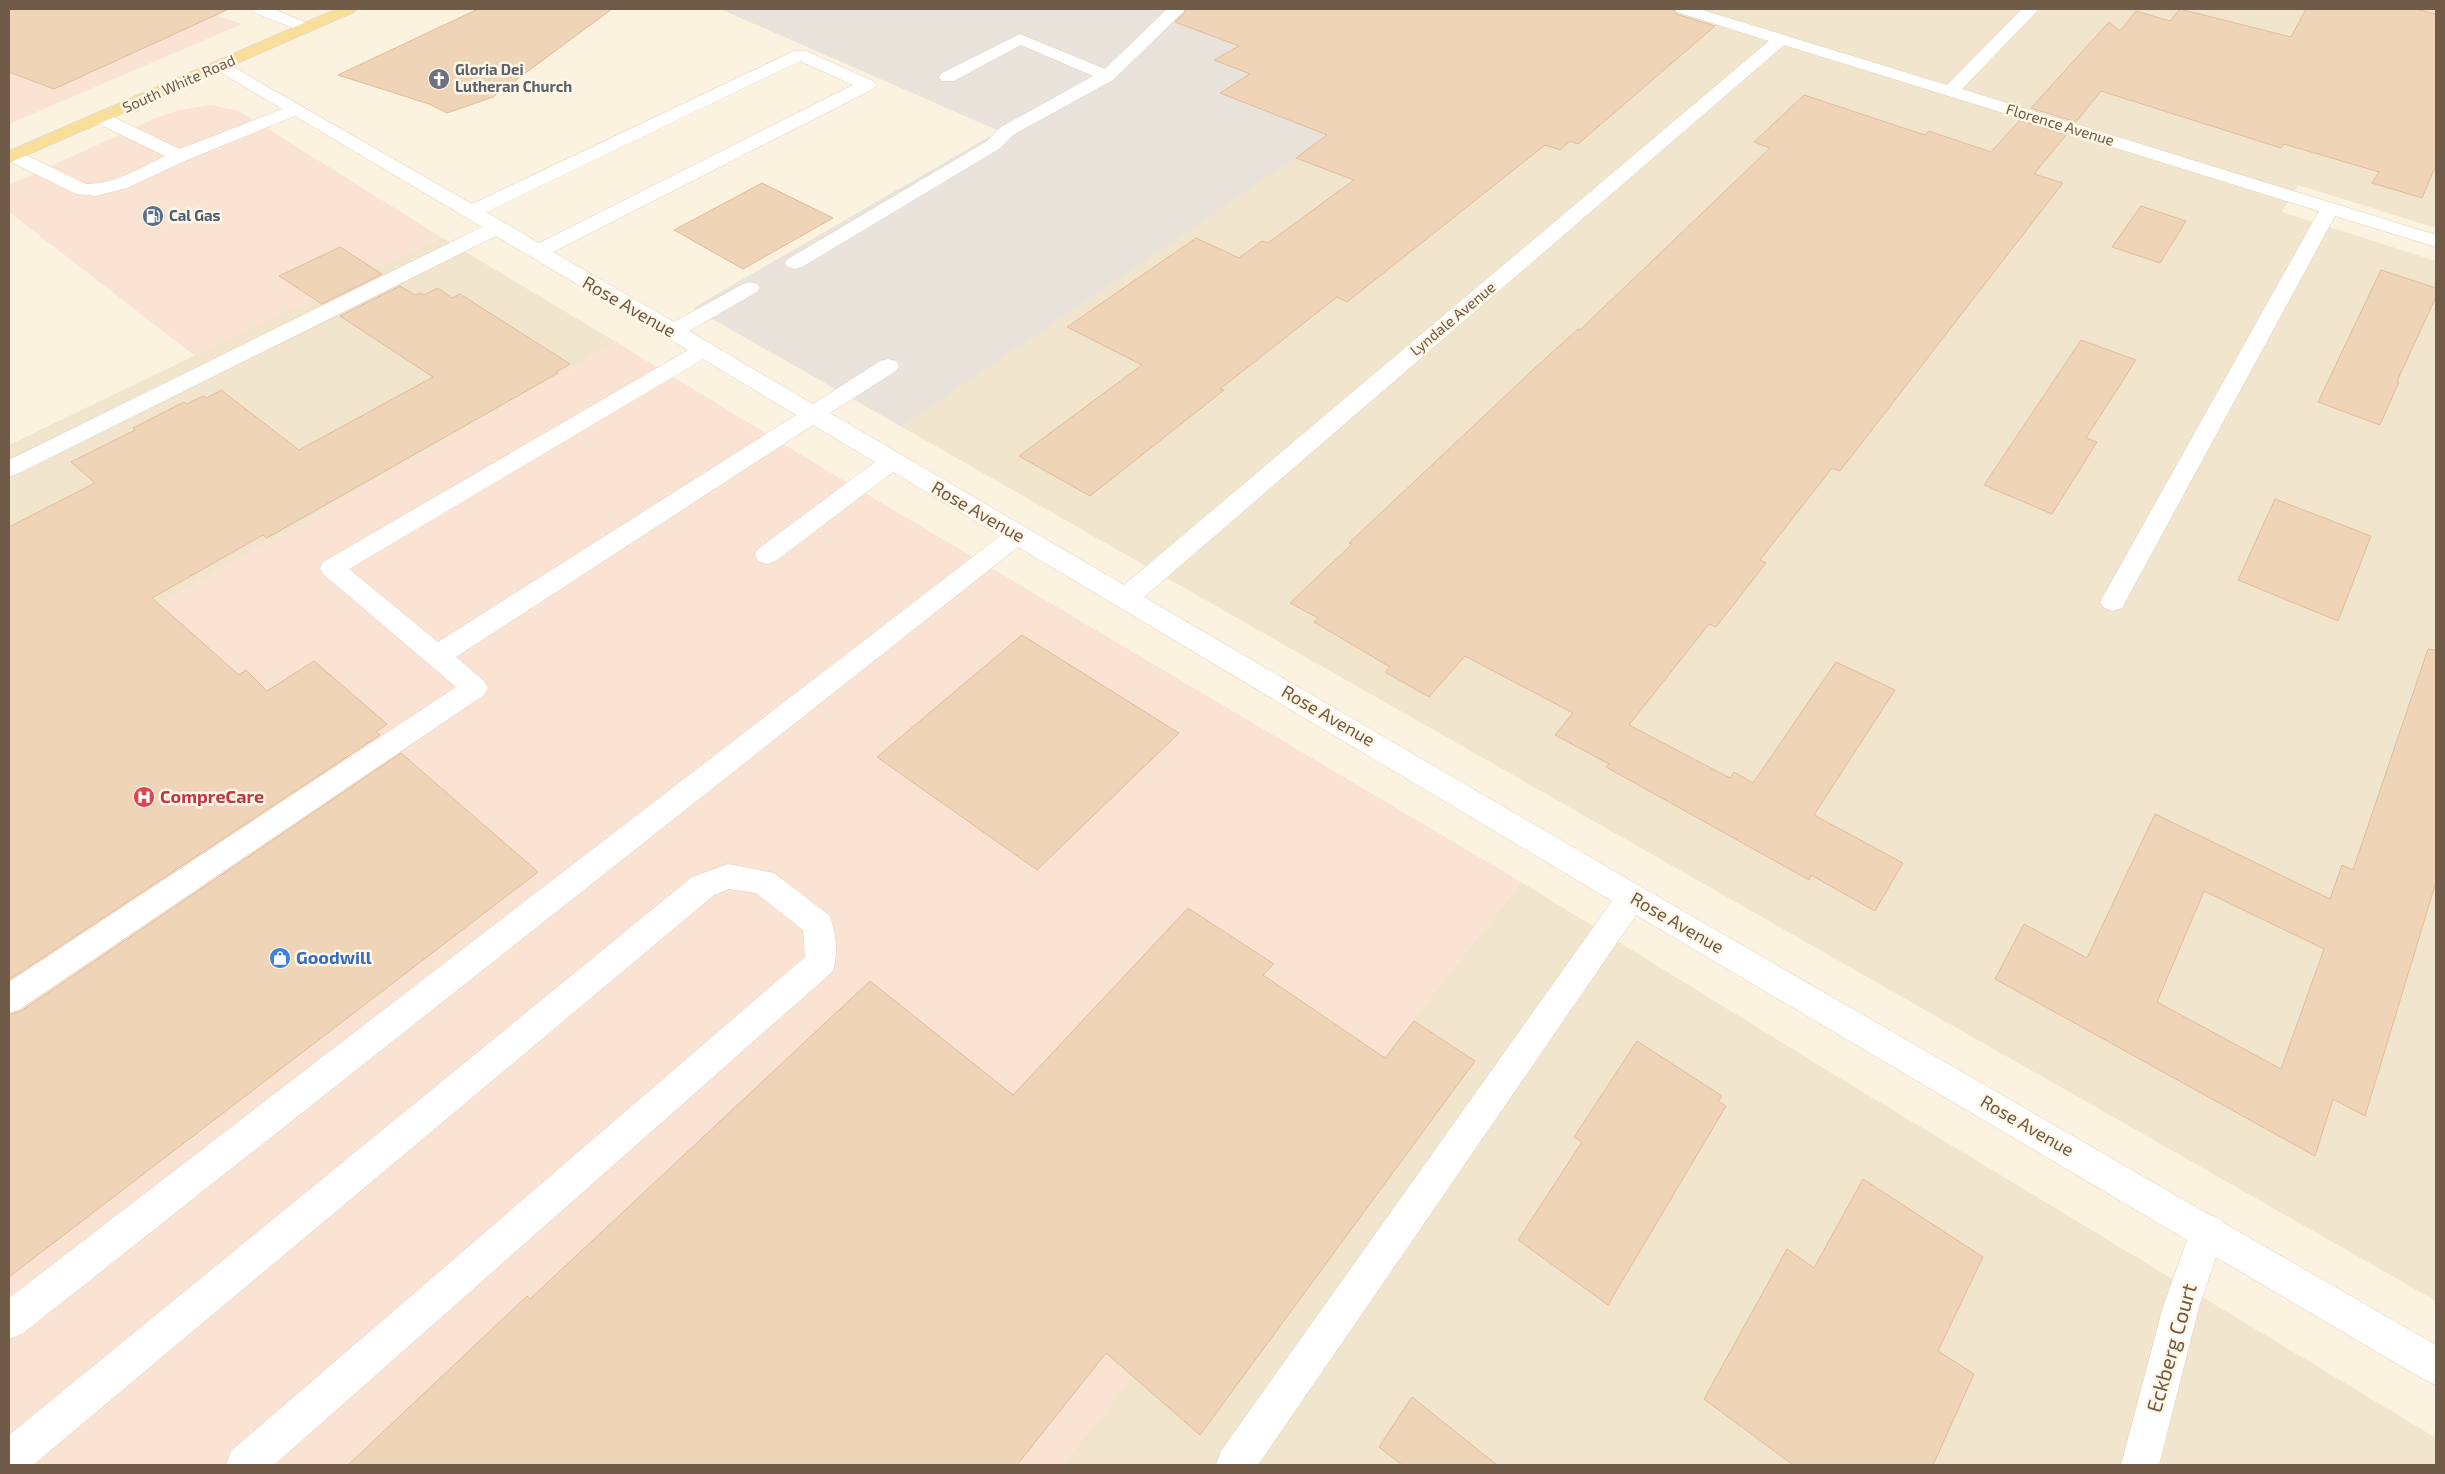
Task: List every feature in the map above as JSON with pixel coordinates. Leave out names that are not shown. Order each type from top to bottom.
[{"type":"main road","name":"South White Road","points":[[11,157],[349,9]]},
{"type":"street","points":[[259,9],[306,28]]},
{"type":"street","points":[[795,263],[993,145],[1007,131],[1107,76],[1176,12],[1175,9]]},
{"type":"street","name":"Florence Avenue","points":[[1683,9],[2436,241]]},
{"type":"street","points":[[1951,91],[2031,9]]},
{"type":"street","points":[[948,77],[1020,39],[1107,76]]},
{"type":"street","name":"Lyndale Avenue","points":[[1126,598],[1781,39]]},
{"type":"street","points":[[469,213],[800,55],[867,85],[537,252]]},
{"type":"street","name":"Rose Avenue","points":[[221,65],[251,81],[294,110],[1632,897],[2208,1231],[2436,1366]]},
{"type":"street","points":[[11,157],[83,190],[95,191],[111,187],[180,156],[294,110]]},
{"type":"street","points":[[101,118],[180,156]]},
{"type":"street","points":[[2113,602],[2330,208]]},
{"type":"street","points":[[9,470],[496,228]]},
{"type":"street","points":[[672,332],[750,288]]},
{"type":"street","points":[[9,999],[475,688],[332,568],[704,350]]},
{"type":"street","points":[[436,656],[888,366]]},
{"type":"street","points":[[767,555],[892,461]]},
{"type":"street","points":[[9,1321],[1018,535]]},
{"type":"street","points":[[9,1460],[703,886],[728,876],[763,882],[818,924],[821,962],[245,1465]]},
{"type":"street","points":[[1235,1465],[1632,897]]},
{"type":"street","name":"Eckberg Court","points":[[2140,1465],[2181,1307],[2208,1231]]},
{"type":"shaded area","points":[[9,9],[196,9],[242,24],[9,124]]},
{"type":"shaded area","points":[[720,9],[1220,9],[1412,78],[902,427],[693,308],[999,131]]},
{"type":"shaded area","points":[[1220,9],[2436,9],[2436,228],[2298,185],[2282,212],[2436,261],[2436,1301],[902,427],[1411,78]]},
{"type":"shaded area","points":[[211,105],[239,111],[441,237],[195,356],[9,212],[9,185],[156,118],[179,110]]},
{"type":"shaded area","points":[[441,237],[616,342],[9,691],[9,445]]},
{"type":"shaded area","points":[[616,342],[836,476],[1521,882],[1062,1465],[9,1465],[9,691]]},
{"type":"shaded area","points":[[1521,882],[1838,1077],[2436,1438],[2436,1465],[1062,1465]]},
{"type":"building","points":[[9,9],[229,9],[54,89],[9,72]]},
{"type":"building","points":[[478,9],[612,9],[493,97],[447,113],[429,104],[338,75]]},
{"type":"building","points":[[1185,9],[1673,9],[1676,14],[1715,26],[1578,144],[1570,141],[1560,150],[1545,145],[1347,302],[1337,297],[1220,389],[1224,390],[1090,496],[1019,456],[1142,365],[1067,327],[1196,238],[1239,258],[1262,241],[1268,243],[1354,180],[1296,158],[1327,135],[1220,93],[1250,74],[1214,60],[1239,46],[1175,22],[1185,12]]},
{"type":"building","points":[[2180,9],[2291,37],[2306,9],[2415,9],[2436,14],[2436,165],[2422,198],[2372,183],[2379,172],[2284,144],[2281,148],[2101,91],[2076,122],[2031,108],[2109,22],[2120,31],[2136,11],[2170,21]]},
{"type":"building","points":[[1804,95],[1925,135],[1929,131],[1991,152],[2020,120],[2066,135],[2034,174],[2063,183],[1840,471],[1832,468],[1760,560],[1766,563],[1716,627],[1709,624],[1629,725],[1730,778],[1734,772],[1753,783],[1836,662],[1895,690],[1814,815],[1903,863],[1875,911],[1811,875],[1809,880],[1606,767],[1609,764],[1555,735],[1573,713],[1465,656],[1429,697],[1385,672],[1390,667],[1314,622],[1318,618],[1290,603],[1352,544],[1349,543],[1535,368],[1578,329],[1580,330],[1770,148],[1754,142]]},
{"type":"building","points":[[762,183],[833,218],[743,269],[674,230]]},
{"type":"building","points":[[2141,206],[2186,221],[2160,263],[2112,247]]},
{"type":"building","points":[[340,247],[382,274],[322,304],[279,276]]},
{"type":"building","points":[[2381,270],[2436,288],[2436,297],[2397,381],[2399,382],[2380,425],[2318,402]]},
{"type":"building","points":[[400,286],[415,295],[420,293],[424,295],[438,288],[452,298],[460,294],[570,364],[556,372],[558,373],[267,538],[263,535],[152,598],[239,675],[246,670],[267,691],[314,661],[387,724],[376,732],[380,735],[9,980],[9,527],[95,483],[71,462],[135,430],[133,428],[184,402],[187,404],[203,396],[207,398],[221,390],[299,450],[433,377],[340,316]]},
{"type":"building","points":[[2081,340],[2136,360],[2086,438],[2097,442],[2052,514],[1984,485]]},
{"type":"building","points":[[2275,499],[2371,536],[2338,621],[2238,580]]},
{"type":"building","points":[[1022,635],[1179,733],[1037,870],[877,757]]},
{"type":"building","points":[[2428,649],[2436,650],[2436,882],[2365,1116],[2333,1099],[2315,1156],[1995,979],[2024,924],[2087,958],[2155,814],[2330,899],[2342,865],[2353,870]],"holes":[[[2204,891],[2324,949],[2281,1069],[2157,1002]]]},
{"type":"building","name":"Goodwill","points":[[401,753],[538,872],[9,1277],[9,1015],[21,1011]]},
{"type":"building","points":[[1188,908],[1274,964],[1263,975],[1385,1058],[1414,1021],[1475,1061],[1200,1435],[1106,1353],[1017,1465],[348,1465],[527,1296],[530,1299],[870,981],[1013,1095]]},
{"type":"building","points":[[1637,1041],[1722,1096],[1718,1101],[1726,1106],[1608,1305],[1518,1240],[1582,1142],[1574,1137]]},
{"type":"building","points":[[1863,1179],[1983,1257],[1938,1351],[1974,1374],[1933,1465],[1793,1465],[1704,1399],[1787,1249],[1814,1268]]},
{"type":"building","points":[[1412,1397],[1497,1465],[1402,1465],[1379,1447]]},
{"type":"place","name":"Gloria Dei Lutheran Church","points":[[439,79]]},
{"type":"place","name":"Cal Gas","points":[[153,216]]},
{"type":"place","name":"CompreCare","points":[[144,797]]},
{"type":"place","name":"Goodwill","points":[[280,958]]}]
